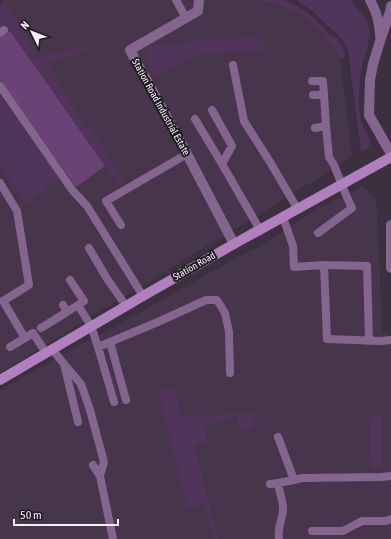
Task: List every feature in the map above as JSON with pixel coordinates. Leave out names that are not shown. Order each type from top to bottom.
[{"type":"street","name":"Station Road Industrial Estate","points":[[199,0],[198,11],[130,50],[234,244]]},
{"type":"street","points":[[370,0],[378,19],[380,38]]},
{"type":"street","points":[[391,6],[380,38],[372,69],[368,115],[391,155]]},
{"type":"street","name":"Station Road","points":[[0,380],[143,296],[391,155]]},
{"type":"street","points":[[391,225],[391,268]]},
{"type":"lane","points":[[176,0],[186,18]]},
{"type":"lane","points":[[233,65],[244,121],[297,208]]},
{"type":"lane","points":[[312,82],[323,80],[328,157],[334,165],[352,208],[318,233]]},
{"type":"lane","points":[[0,86],[73,191],[87,206],[143,296]]},
{"type":"lane","points":[[313,95],[324,95]]},
{"type":"lane","points":[[212,110],[232,146],[222,164]]},
{"type":"lane","points":[[195,119],[260,230]]},
{"type":"lane","points":[[315,128],[326,126]]},
{"type":"lane","points":[[121,225],[106,201],[187,154]]},
{"type":"lane","points":[[0,183],[17,211],[29,286],[1,299],[25,338]]},
{"type":"lane","points":[[283,217],[293,246],[294,267],[324,265],[367,266],[369,341]]},
{"type":"lane","points":[[89,248],[106,277],[126,306]]},
{"type":"lane","points":[[324,265],[327,339],[369,341],[391,340]]},
{"type":"lane","points":[[10,347],[33,333],[38,325],[65,308],[78,305],[84,301],[70,280]]},
{"type":"lane","points":[[98,347],[206,300],[217,300],[224,313],[229,332],[230,373]]},
{"type":"lane","points":[[78,305],[91,326],[114,402]]},
{"type":"lane","points":[[33,333],[49,351],[64,364],[81,384],[90,410],[104,462],[100,476]]},
{"type":"lane","points":[[110,342],[126,400]]},
{"type":"lane","points":[[64,364],[78,422]]},
{"type":"lane","points":[[278,437],[294,480]]},
{"type":"lane","points":[[93,466],[100,476],[113,539]]},
{"type":"lane","points":[[279,539],[283,510],[274,483],[302,478],[391,476]]},
{"type":"lane","points":[[312,531],[343,531],[362,521],[386,522],[391,519]]},
{"type":"shaded area","points":[[4,0],[255,0],[294,11],[310,22],[326,37],[338,53],[352,154],[341,164],[0,373],[0,4]]},
{"type":"shaded area","points":[[255,0],[284,0],[294,4],[313,17],[327,32],[337,39],[344,50],[345,58],[340,59],[333,46],[327,39],[299,14]]},
{"type":"shaded area","points":[[297,0],[350,0],[368,24],[370,33],[369,42],[361,72],[359,92],[359,107],[362,123],[370,145],[364,151],[361,151],[348,50],[339,36],[310,9]]},
{"type":"shaded area","points":[[4,1],[36,52],[31,59],[84,46],[89,52],[48,62],[85,128],[91,125],[124,183],[119,185],[6,25],[0,28],[0,4]]},
{"type":"shaded area","points":[[10,31],[105,166],[76,187],[0,80],[0,38]]},
{"type":"shaded area","points":[[263,38],[264,51],[197,54],[155,78],[146,60],[148,47],[175,46],[204,39]]},
{"type":"shaded area","points":[[0,94],[60,179],[26,204],[0,166]]},
{"type":"shaded area","points":[[363,186],[376,199],[382,330],[391,339],[391,539],[0,539],[0,390],[243,254],[262,246],[308,214]]},
{"type":"shaded area","points":[[174,387],[181,415],[261,414],[261,418],[253,420],[255,428],[241,431],[237,417],[204,425],[208,441],[194,445],[218,539],[213,539],[204,505],[187,508],[158,392]]},
{"type":"shaded area","points":[[369,415],[382,415],[383,468],[371,468]]}]
